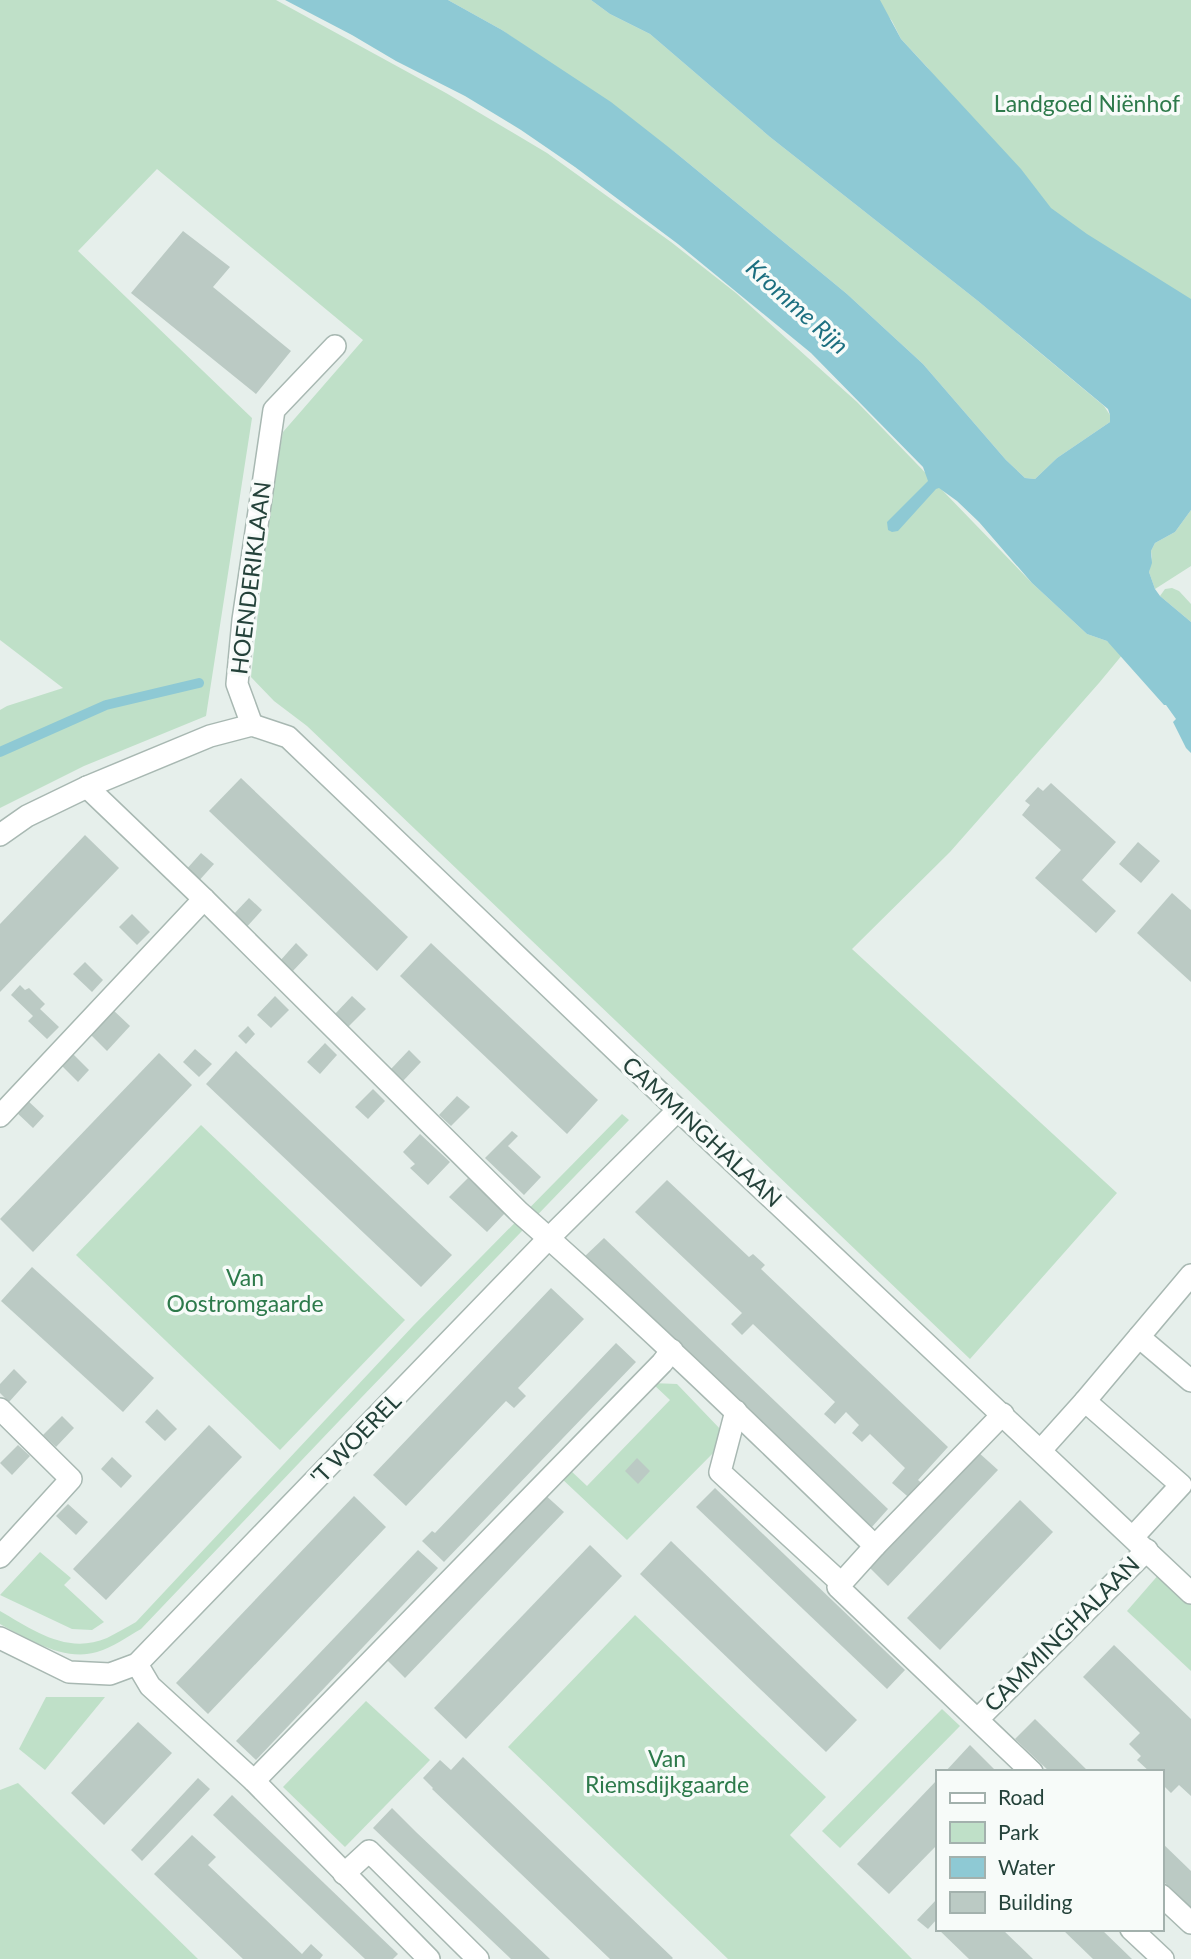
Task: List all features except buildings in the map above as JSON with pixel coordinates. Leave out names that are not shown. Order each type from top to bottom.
[{"type":"street","name":"HOENDERIKLAAN","points":[[252,725],[237,684],[243,620],[274,410],[335,346]]},
{"type":"street","points":[[0,835],[27,816],[87,787],[210,736],[252,725]]},
{"type":"street","name":"CAMMINGHALAAN","points":[[252,725],[288,737],[678,1110],[1191,1593]]},
{"type":"street","points":[[87,787],[519,1212],[672,1350],[875,1546]]},
{"type":"street","points":[[0,1116],[204,900]]},
{"type":"street","name":"'T WOEREL","points":[[0,1638],[69,1672],[110,1674],[137,1664],[549,1238],[678,1110]]},
{"type":"street","points":[[1041,1450],[1191,1275]]},
{"type":"street","points":[[1139,1337],[1191,1381]]},
{"type":"street","points":[[254,1781],[672,1350]]},
{"type":"street","points":[[1085,1401],[1188,1477],[1140,1543]]},
{"type":"street","points":[[0,1409],[71,1479],[0,1557]]},
{"type":"street","points":[[736,1411],[720,1472],[841,1583]]},
{"type":"street","points":[[1003,1414],[838,1587],[1030,1770]]},
{"type":"street","name":"CAMMINGHALAAN","points":[[978,1719],[1140,1543]]},
{"type":"street","points":[[137,1664],[150,1686],[254,1781],[429,1959]]},
{"type":"street","points":[[344,1874],[369,1851],[478,1959]]},
{"type":"street","points":[[1163,1897],[1191,1923]]},
{"type":"street","points":[[1132,1931],[1163,1959]]},
{"type":"green space","points":[[0,0],[276,0],[446,93],[547,153],[671,242],[736,293],[857,402],[1032,583],[1087,634],[1107,641],[1123,654],[950,852],[852,949],[1117,1193],[970,1359],[307,726],[274,701],[251,677],[270,502],[283,432],[363,340],[157,169],[78,251],[252,418],[206,716],[84,766],[0,808],[0,710],[63,688],[0,640]]},
{"type":"green space","points":[[448,0],[591,0],[610,14],[650,34],[770,137],[978,301],[1104,406],[1110,415],[1110,422],[1057,458],[1035,479],[1025,478],[1006,460],[923,364],[847,294],[676,153],[502,30]]},
{"type":"green space","name":"Landgoed Niënhof","points":[[875,0],[1191,0],[1191,361],[1031,200],[927,67],[901,39],[892,21]]},
{"type":"green space","points":[[1191,510],[1191,566],[1155,589],[1149,572],[1151,551],[1155,543],[1175,532]]},
{"type":"green space","points":[[1165,589],[1179,591],[1191,604],[1191,622],[1160,596]]},
{"type":"green space","points":[[622,1114],[629,1120],[141,1629],[103,1650],[72,1654],[47,1647],[0,1624],[0,1611],[51,1638],[78,1644],[107,1638],[136,1622],[413,1326]]},
{"type":"green space","name":"Van Oostromgaarde","points":[[201,1125],[405,1320],[280,1450],[76,1255]]},
{"type":"green space","points":[[652,1383],[677,1384],[722,1431],[720,1446],[627,1540],[560,1477],[570,1470],[587,1486],[670,1400]]},
{"type":"green space","points":[[40,1552],[71,1578],[64,1585],[104,1622],[92,1630],[72,1629],[0,1595]]},
{"type":"green space","points":[[1160,1573],[1191,1603],[1191,1671],[1127,1611]]},
{"type":"green space","name":"Van Riemsdijkgaarde","points":[[635,1615],[826,1797],[790,1835],[912,1959],[728,1959],[508,1747]]},
{"type":"green space","points":[[46,1697],[105,1697],[45,1770],[19,1749]]},
{"type":"green space","points":[[366,1701],[430,1760],[345,1847],[283,1787]]},
{"type":"green space","points":[[942,1709],[960,1726],[840,1848],[822,1831]]},
{"type":"green space","points":[[18,1783],[198,1959],[0,1959],[0,1790]]},
{"type":"water","name":"Kromme Rijn","points":[[285,0],[448,0],[502,30],[611,102],[847,294],[923,364],[1006,460],[1025,478],[1035,479],[1057,458],[1110,422],[1108,409],[978,301],[770,137],[650,34],[610,14],[591,0],[880,0],[901,39],[1021,169],[1051,208],[1087,234],[1191,299],[1191,510],[1175,532],[1155,543],[1151,551],[1152,563],[1149,572],[1160,596],[1191,622],[1191,753],[1173,722],[1176,719],[1166,705],[1107,641],[1087,634],[1032,583],[957,501],[939,488],[936,489],[898,531],[888,530],[887,522],[928,481],[923,467],[811,353],[678,244],[521,130],[465,96]]},
{"type":"waterway","points":[[0,752],[106,705],[199,683]]}]
